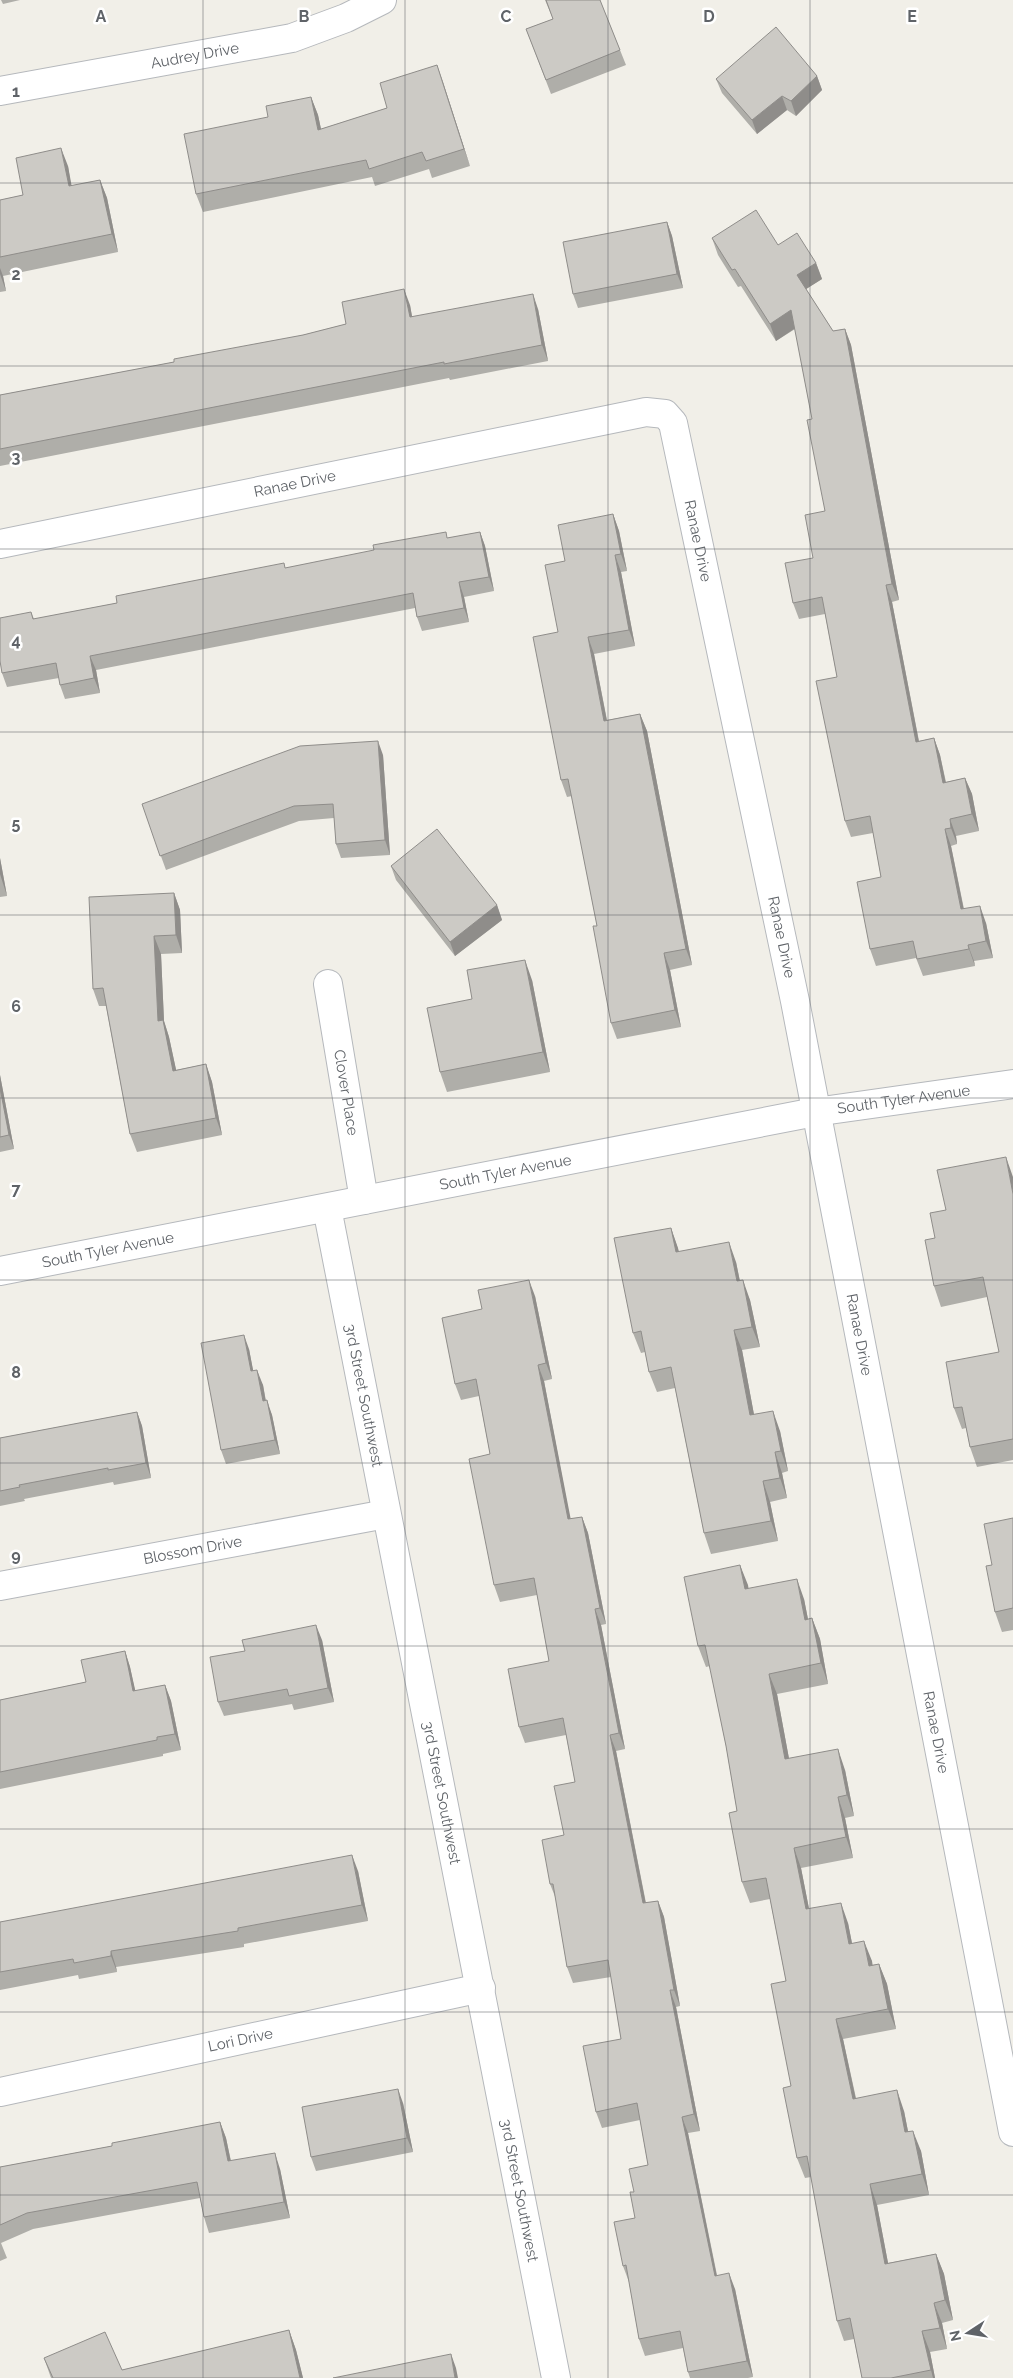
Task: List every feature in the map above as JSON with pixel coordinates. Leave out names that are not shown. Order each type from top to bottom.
[{"type":"street","name":"Audrey Drive","points":[[0,92],[292,38],[346,18],[382,0]]},
{"type":"street","name":"Ranae Drive","points":[[0,544],[646,412],[665,414],[674,423],[795,1001],[1013,2132]]},
{"type":"street","name":"Clover Place","points":[[328,984],[364,1200]]},
{"type":"street","name":"South Tyler Avenue","points":[[0,1271],[815,1112],[1013,1084]]},
{"type":"street","name":"3rd Street Southwest","points":[[327,1208],[556,2378]]},
{"type":"street","name":"Blossom Drive","points":[[0,1586],[386,1514]]},
{"type":"street","name":"Lori Drive","points":[[0,2092],[481,1988]]},
{"type":"building","points":[[546,0],[600,0],[620,50],[546,80],[526,29],[553,19]]},
{"type":"building","points":[[776,27],[817,76],[791,101],[782,96],[752,120],[716,79]]},
{"type":"building","points":[[437,65],[464,149],[426,161],[422,152],[369,169],[366,160],[196,194],[184,134],[268,117],[266,106],[311,97],[318,130],[387,108],[380,83]]},
{"type":"building","points":[[61,148],[69,186],[100,180],[112,234],[0,257],[0,200],[23,195],[16,158]]},
{"type":"building","points":[[756,210],[778,245],[797,233],[816,263],[797,275],[833,331],[845,329],[892,584],[886,585],[916,742],[934,738],[943,783],[965,778],[972,814],[950,819],[951,828],[945,829],[961,909],[980,906],[986,941],[968,945],[969,949],[917,959],[913,941],[870,949],[857,882],[881,877],[870,816],[845,821],[816,681],[837,677],[822,597],[793,603],[785,563],[813,558],[805,515],[825,511],[807,420],[812,419],[791,310],[770,324],[735,269],[732,270],[712,238]]},
{"type":"building","points":[[667,222],[677,274],[573,294],[563,242]]},
{"type":"building","points":[[404,289],[410,317],[533,294],[542,345],[444,364],[444,362],[0,449],[0,395],[174,362],[174,359],[303,335],[346,324],[342,302]]},
{"type":"building","points":[[613,514],[621,554],[615,555],[629,630],[588,637],[604,721],[640,714],[686,949],[664,953],[675,1010],[611,1023],[593,926],[597,926],[568,779],[561,780],[533,637],[558,632],[545,565],[565,561],[558,525]]},
{"type":"building","points":[[446,532],[447,538],[480,532],[489,577],[459,582],[464,608],[417,617],[413,593],[90,656],[94,678],[60,685],[56,663],[2,673],[0,661],[0,618],[31,612],[33,619],[117,603],[116,596],[284,563],[285,568],[374,550],[373,545]]},
{"type":"building","points":[[378,741],[385,840],[336,844],[333,804],[294,806],[160,856],[142,804],[300,746]]},
{"type":"building","points":[[437,829],[497,905],[450,942],[391,866]]},
{"type":"building","points":[[174,893],[176,935],[154,936],[158,1021],[163,1020],[173,1071],[206,1064],[216,1118],[130,1134],[103,988],[93,989],[89,897]]},
{"type":"building","points":[[525,960],[543,1052],[440,1072],[427,1008],[472,999],[467,970]]},
{"type":"building","points":[[0,1088],[9,1135],[0,1137]]},
{"type":"building","points":[[1006,1157],[1013,1194],[1013,1439],[970,1447],[962,1407],[954,1408],[946,1362],[999,1352],[983,1277],[934,1286],[925,1240],[935,1238],[930,1213],[946,1210],[937,1170]]},
{"type":"building","points":[[671,1228],[676,1252],[729,1242],[737,1281],[743,1280],[752,1327],[734,1330],[750,1415],[773,1411],[781,1451],[775,1452],[780,1478],[763,1481],[771,1521],[704,1533],[671,1367],[649,1372],[641,1331],[633,1333],[614,1238]]},
{"type":"building","points":[[529,1280],[546,1363],[538,1365],[568,1519],[582,1517],[600,1608],[595,1609],[619,1733],[610,1735],[643,1903],[658,1901],[674,1990],[670,1990],[694,2114],[682,2117],[715,2276],[729,2273],[747,2361],[688,2372],[680,2331],[639,2339],[626,2265],[623,2266],[614,2222],[635,2218],[630,2192],[634,2192],[629,2169],[648,2165],[637,2103],[596,2112],[583,2046],[621,2039],[608,1960],[567,1967],[553,1884],[550,1884],[542,1840],[564,1835],[554,1786],[575,1782],[563,1718],[519,1727],[508,1669],[549,1661],[534,1578],[494,1585],[469,1459],[490,1454],[476,1379],[455,1384],[442,1318],[482,1309],[478,1290]]},
{"type":"building","points":[[244,1335],[251,1371],[257,1370],[263,1401],[267,1400],[275,1440],[221,1450],[201,1343]]},
{"type":"building","points":[[137,1412],[146,1463],[108,1470],[108,1468],[19,1485],[20,1487],[0,1491],[0,1438]]},
{"type":"building","points":[[1013,1518],[1013,1608],[995,1612],[986,1566],[992,1565],[984,1524]]},
{"type":"building","points":[[740,1565],[745,1589],[797,1579],[805,1620],[812,1618],[821,1663],[769,1674],[785,1759],[838,1749],[847,1795],[838,1797],[846,1837],[794,1848],[806,1909],[841,1903],[849,1944],[864,1941],[869,1966],[879,1964],[888,2009],[836,2019],[853,2099],[897,2090],[905,2132],[913,2131],[922,2174],[870,2184],[885,2264],[936,2254],[945,2300],[934,2303],[940,2328],[922,2331],[931,2370],[891,2378],[862,2378],[850,2318],[837,2321],[807,2156],[797,2158],[783,2088],[791,2086],[771,1984],[786,1981],[766,1878],[742,1882],[729,1813],[737,1811],[726,1746],[705,1645],[698,1646],[684,1577]]},
{"type":"building","points":[[316,1625],[328,1688],[289,1696],[287,1689],[218,1702],[210,1657],[245,1651],[242,1640]]},
{"type":"building","points":[[125,1651],[133,1691],[165,1685],[175,1734],[157,1737],[157,1740],[0,1772],[0,1700],[86,1682],[81,1660]]},
{"type":"building","points":[[352,1855],[362,1905],[238,1928],[238,1931],[111,1951],[111,1956],[74,1963],[73,1959],[0,1972],[0,1922]]},
{"type":"building","points":[[398,2089],[407,2138],[311,2157],[302,2107]]},
{"type":"building","points":[[220,2122],[228,2161],[275,2153],[284,2202],[204,2217],[197,2182],[27,2213],[0,2225],[0,2167],[112,2146],[112,2143]]},
{"type":"building","points":[[289,2330],[300,2378],[53,2378],[44,2358],[105,2332],[122,2370]]},
{"type":"building","points":[[451,2354],[455,2378],[333,2378]]}]
